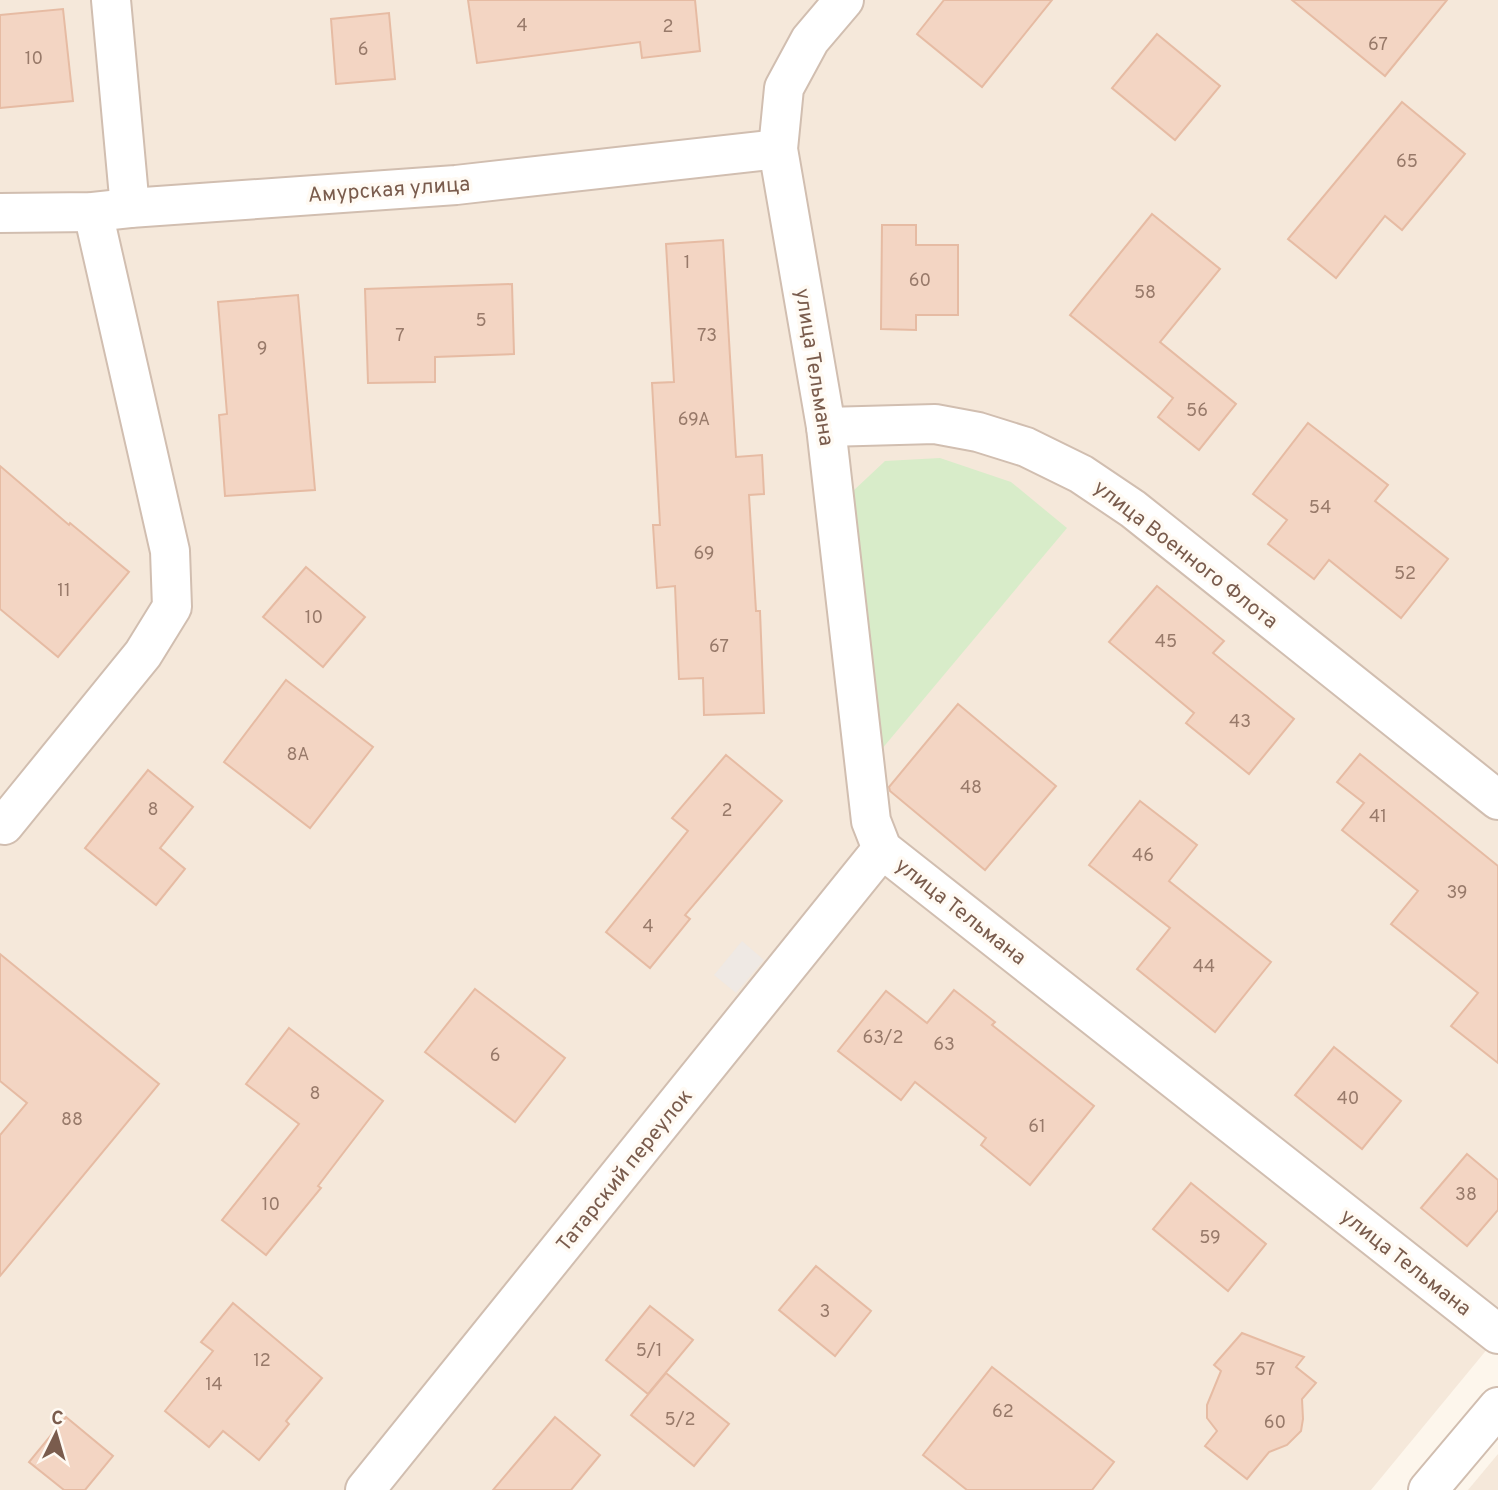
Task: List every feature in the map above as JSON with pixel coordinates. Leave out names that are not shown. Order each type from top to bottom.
[{"type":"street","points":[[111,0],[130,208]]},
{"type":"street","name":"улица Тельмана","points":[[844,0],[810,40],[784,88],[778,149],[826,427],[871,821],[882,849],[1498,1334]]},
{"type":"street","name":"Амурская улица","points":[[0,213],[93,212],[456,186],[778,149]]},
{"type":"street","points":[[4,825],[143,654],[172,607],[170,551],[93,212]]},
{"type":"street","name":"улица Военного Флота","points":[[826,427],[935,424],[978,432],[1026,447],[1081,474],[1133,509],[1498,800]]},
{"type":"street","name":"Татарский переулок","points":[[365,1490],[882,849]]},
{"type":"street","points":[[1429,1490],[1498,1407]]},
{"type":"shaded area","points":[[0,0],[1498,0],[1498,1336],[1371,1490],[0,1490]]},
{"type":"shaded area","points":[[742,941],[764,960],[736,993],[714,975]]},
{"type":"shaded area","points":[[1498,1454],[1498,1490],[1468,1490]]},
{"type":"green space","points":[[940,458],[1011,482],[1067,528],[881,750],[852,492],[885,461]]},
{"type":"building","points":[[468,0],[695,0],[700,51],[642,58],[640,42],[477,63]]},
{"type":"building","points":[[944,0],[1052,0],[982,87],[917,34]]},
{"type":"building","points":[[1292,0],[1447,0],[1385,76]]},
{"type":"building","points":[[63,9],[73,101],[0,108],[0,15]]},
{"type":"building","points":[[389,13],[395,79],[336,84],[331,19]]},
{"type":"building","points":[[1157,34],[1220,86],[1175,140],[1112,88]]},
{"type":"building","points":[[1402,102],[1465,154],[1402,230],[1385,216],[1336,278],[1288,239]]},
{"type":"building","points":[[1152,214],[1220,269],[1160,342],[1236,404],[1199,450],[1158,417],[1173,398],[1070,315]]},
{"type":"building","points":[[882,225],[916,225],[916,245],[958,245],[958,315],[916,315],[916,330],[881,329]]},
{"type":"building","points":[[723,240],[736,457],[762,455],[764,494],[749,495],[756,611],[760,611],[764,713],[704,715],[703,678],[679,679],[675,586],[657,588],[653,525],[660,525],[652,383],[674,382],[666,244]]},
{"type":"building","points":[[512,284],[514,354],[435,357],[435,382],[368,383],[365,289]]},
{"type":"building","points":[[298,295],[315,490],[225,496],[219,415],[227,414],[218,302]]},
{"type":"building","points":[[1308,423],[1388,485],[1375,501],[1448,559],[1401,618],[1329,560],[1314,579],[1268,544],[1287,520],[1253,494]]},
{"type":"building","points":[[0,466],[129,572],[58,657],[0,609]]},
{"type":"building","points":[[306,567],[365,617],[323,667],[263,617]]},
{"type":"building","points":[[1157,586],[1224,641],[1213,653],[1294,719],[1249,774],[1186,723],[1194,713],[1109,642]]},
{"type":"building","points":[[286,680],[373,747],[310,828],[224,762]]},
{"type":"building","points":[[958,704],[1056,786],[985,870],[890,791],[889,787]]},
{"type":"building","points":[[1360,754],[1498,866],[1498,1063],[1451,1026],[1478,993],[1391,924],[1418,891],[1342,830],[1364,803],[1337,782]]},
{"type":"building","points":[[726,755],[782,801],[685,915],[690,919],[650,968],[606,932],[688,831],[672,818]]},
{"type":"building","points":[[148,770],[193,807],[160,848],[185,869],[156,905],[85,848]]},
{"type":"building","points":[[1140,801],[1197,845],[1169,881],[1271,962],[1215,1032],[1137,969],[1170,928],[1089,865]]},
{"type":"building","points":[[0,954],[159,1084],[0,1276],[0,1135],[27,1103],[0,1081]]},
{"type":"building","points":[[475,989],[565,1058],[515,1122],[425,1052]]},
{"type":"building","points":[[954,990],[995,1022],[992,1025],[1094,1106],[1030,1185],[981,1145],[986,1138],[915,1082],[901,1100],[838,1051],[886,991],[927,1023]]},
{"type":"building","points":[[289,1028],[383,1101],[318,1186],[321,1188],[266,1255],[222,1220],[299,1124],[246,1084]]},
{"type":"building","points":[[1334,1047],[1401,1101],[1362,1149],[1295,1095]]},
{"type":"building","points":[[1467,1154],[1498,1180],[1498,1210],[1467,1246],[1421,1208]]},
{"type":"building","points":[[1191,1183],[1266,1244],[1228,1291],[1153,1229]]},
{"type":"building","points":[[816,1266],[871,1311],[835,1356],[779,1310]]},
{"type":"building","points":[[233,1303],[322,1378],[286,1421],[289,1424],[259,1460],[223,1431],[209,1447],[165,1411],[213,1351],[201,1342]]},
{"type":"building","points":[[650,1306],[693,1340],[648,1394],[606,1360]]},
{"type":"building","points":[[1242,1333],[1304,1357],[1296,1367],[1316,1383],[1302,1399],[1301,1431],[1287,1445],[1269,1452],[1247,1479],[1205,1446],[1217,1431],[1207,1418],[1207,1405],[1221,1371],[1214,1365]]},
{"type":"building","points":[[992,1367],[1114,1462],[1092,1490],[967,1490],[923,1455]]},
{"type":"building","points":[[666,1373],[729,1424],[694,1466],[631,1415]]},
{"type":"building","points":[[66,1417],[113,1456],[85,1490],[64,1490],[29,1462]]},
{"type":"building","points":[[555,1417],[600,1455],[571,1490],[493,1490]]}]
